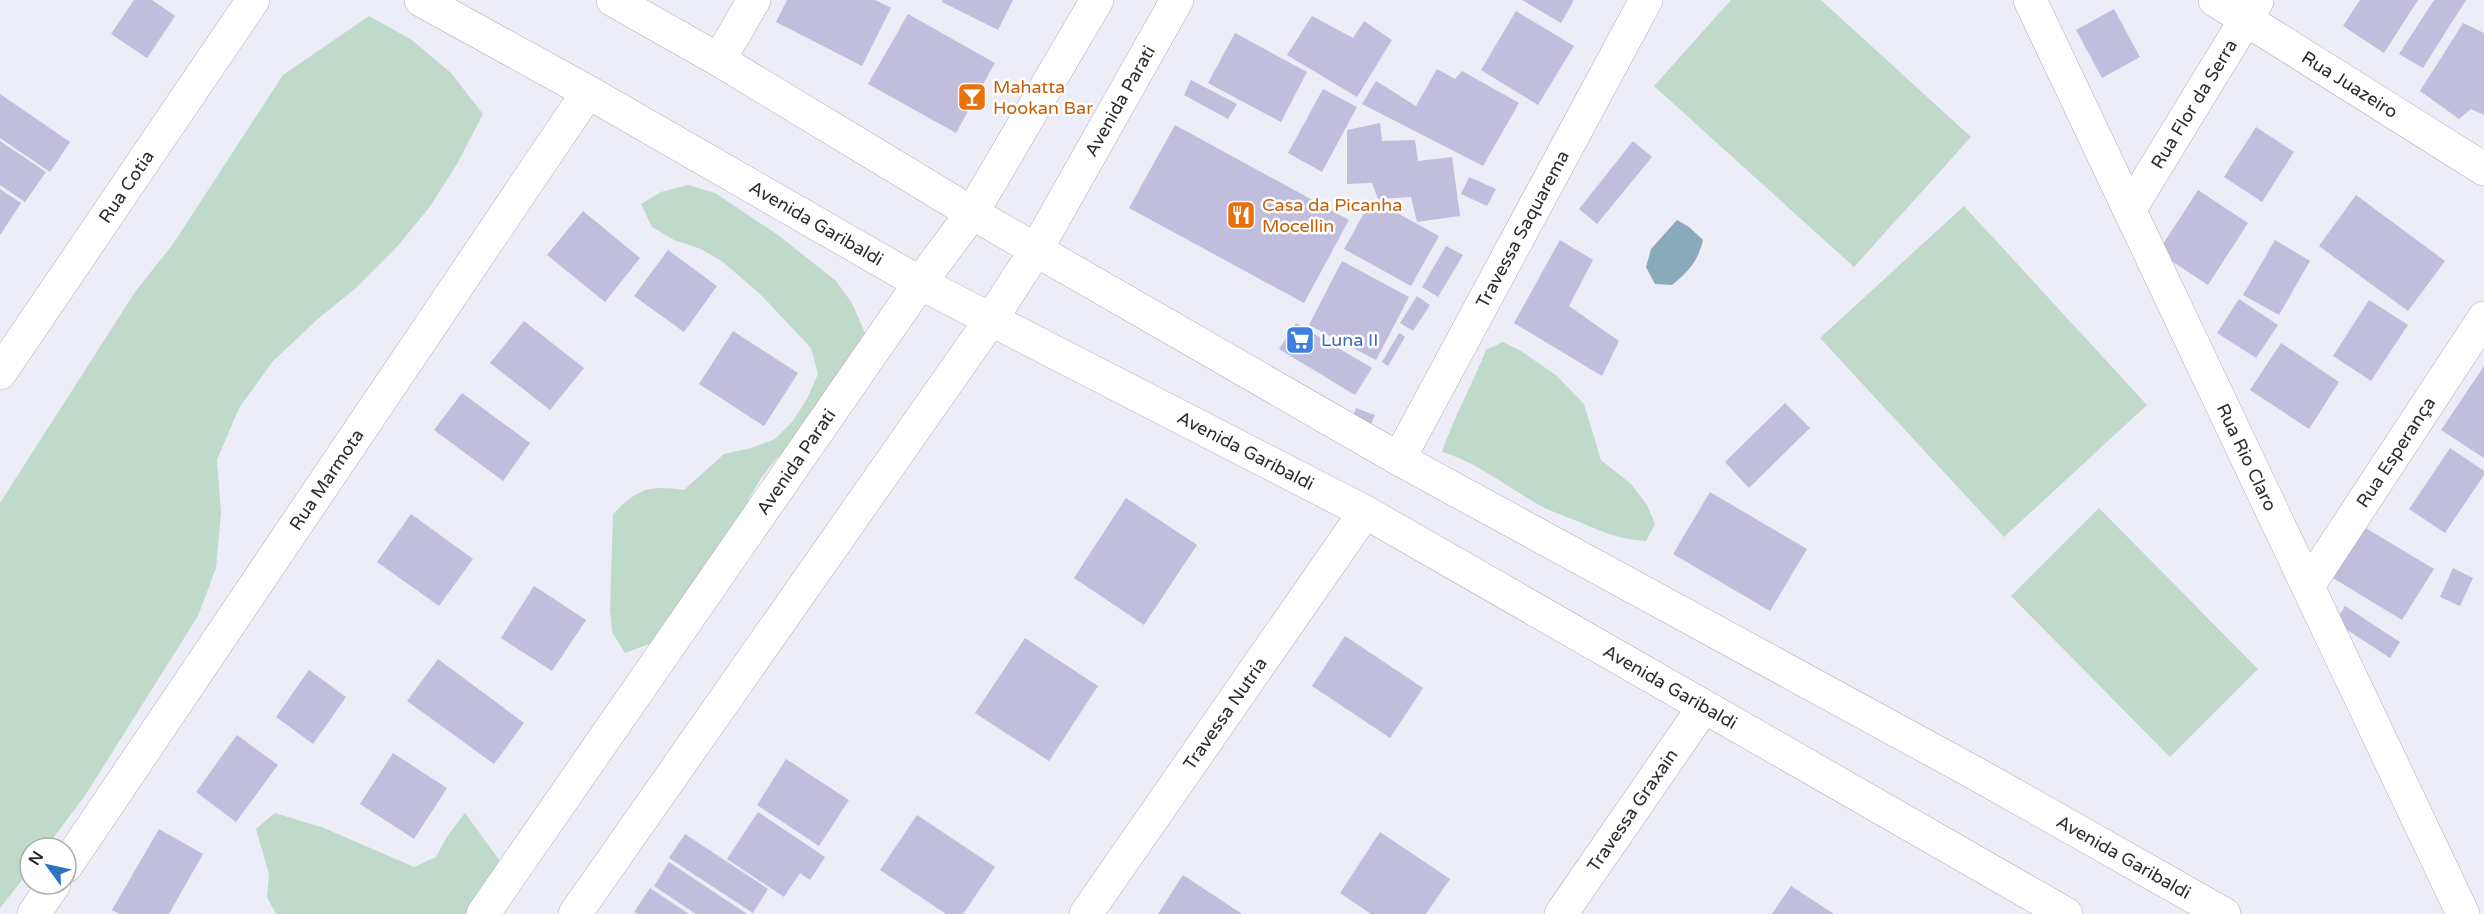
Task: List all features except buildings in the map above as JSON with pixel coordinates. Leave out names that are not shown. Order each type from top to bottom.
[{"type":"street","name":"Rua Cotia","points":[[0,373],[253,0]]},
{"type":"street","name":"Avenida Garibaldi","points":[[421,0],[588,92],[920,283],[992,318],[1365,512],[2054,911]]},
{"type":"street","name":"Avenida Garibaldi","points":[[614,0],[719,60],[972,213],[1399,459],[1982,777],[2224,914]]},
{"type":"street","points":[[719,60],[754,0]]},
{"type":"street","name":"Avenida Parati","points":[[483,914],[920,283],[972,213],[1097,0]]},
{"type":"street","name":"Avenida Parati","points":[[575,914],[992,318],[1036,250],[1177,0]]},
{"type":"street","name":"Travessa Saquarema","points":[[1399,459],[1646,0]]},
{"type":"street","name":"Rua Rio Claro","points":[[2030,0],[2463,914]]},
{"type":"street","name":"Rua Juazeiro","points":[[2215,0],[2252,9],[2484,169]]},
{"type":"street","name":"Rua Flor da Serra","points":[[2130,209],[2252,9]]},
{"type":"street","name":"Rua Marmota","points":[[78,848],[588,92]]},
{"type":"street","name":"Rua Esperança","points":[[2308,586],[2484,318]]},
{"type":"street","name":"Travessa Nutria","points":[[1086,914],[1365,512]]},
{"type":"street","name":"Travessa Graxain","points":[[1562,914],[1703,708]]},
{"type":"street","points":[[34,914],[46,896]]},
{"type":"green space","points":[[1731,0],[1821,0],[1971,137],[1854,267],[1654,86]]},
{"type":"green space","points":[[369,16],[412,40],[451,73],[483,114],[457,164],[429,208],[395,249],[357,287],[319,318],[273,361],[239,408],[217,460],[221,512],[216,568],[198,616],[86,794],[55,836],[18,836],[18,885],[0,908],[0,503],[135,292],[173,244],[283,75]]},
{"type":"green space","points":[[688,185],[715,193],[778,235],[836,281],[852,303],[871,347],[797,443],[777,458],[761,478],[749,499],[741,522],[668,632],[649,644],[625,653],[612,632],[610,608],[613,514],[637,494],[661,488],[684,490],[724,454],[751,448],[775,439],[792,422],[807,399],[818,374],[811,348],[760,294],[723,262],[701,249],[674,240],[652,227],[641,204],[661,192]]},
{"type":"green space","points":[[1964,206],[2147,405],[2004,537],[1820,338]]},
{"type":"green space","points":[[1503,342],[1521,351],[1557,376],[1584,404],[1601,460],[1631,484],[1647,505],[1655,524],[1646,541],[1607,533],[1538,505],[1478,467],[1442,452],[1486,350]]},
{"type":"green space","points":[[2099,508],[2258,669],[2170,757],[2011,596]]},
{"type":"green space","points":[[275,813],[324,828],[414,867],[436,857],[448,835],[465,813],[513,879],[499,914],[276,914],[267,897],[269,874],[256,829]]},
{"type":"water","points":[[1677,220],[1703,240],[1701,247],[1692,265],[1672,285],[1655,284],[1646,267],[1651,249]]},
{"type":"place","name":"Mahatta Hookan Bar","points":[[972,97]]},
{"type":"place","name":"Casa da Picanha Mocellin","points":[[1241,215]]},
{"type":"place","name":"Luna II","points":[[1300,340]]}]
